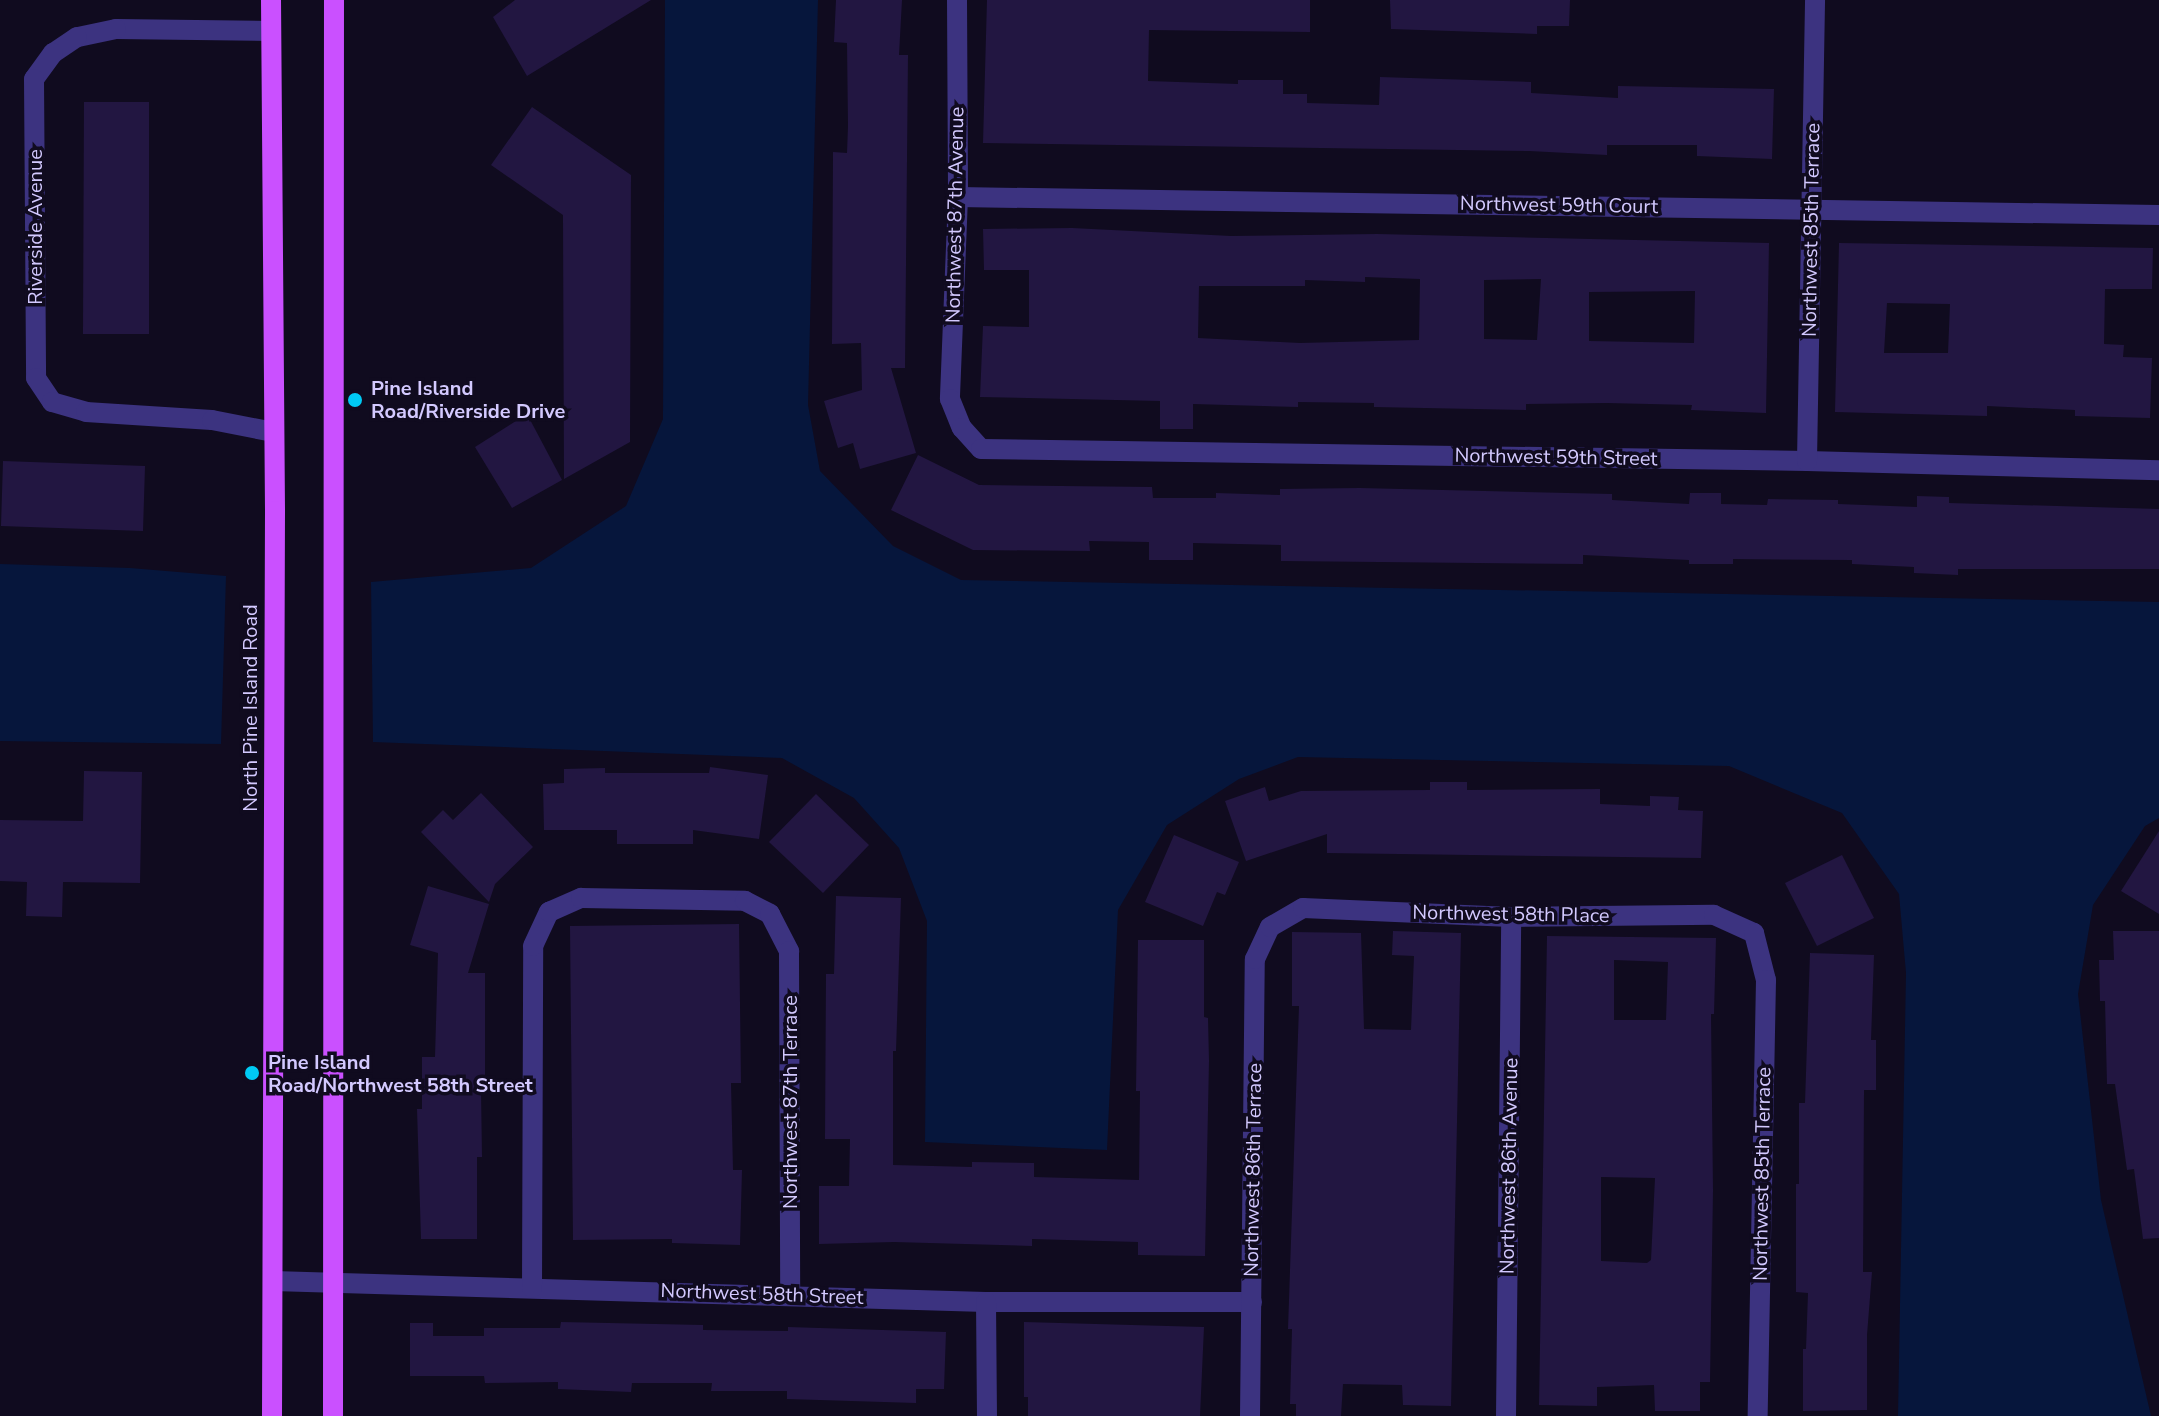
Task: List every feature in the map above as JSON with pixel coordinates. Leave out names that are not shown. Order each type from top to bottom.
[{"type":"main road","name":"North Pine Island Road","points":[[271,0],[272,1416]]},
{"type":"main road","points":[[333,1416],[334,0]]},
{"type":"street","name":"Northwest 87th Avenue","points":[[957,0],[958,197],[950,399],[962,428]]},
{"type":"street","name":"Northwest 85th Terrace","points":[[1807,461],[1815,0]]},
{"type":"street","name":"Riverside Avenue","points":[[271,31],[116,29],[77,37],[53,53],[34,79],[36,378],[52,402],[86,412],[164,416],[273,432]]},
{"type":"street","name":"Northwest 59th Court","points":[[958,197],[2159,215]]},
{"type":"street","name":"Northwest 59th Street","points":[[962,428],[981,449],[1807,461],[2159,470]]},
{"type":"street","name":"Northwest 87th Terrace","points":[[532,1288],[533,946],[549,912],[581,898],[745,901],[770,914],[789,951],[790,1294]]},
{"type":"street","name":"Northwest 58th Place","points":[[1270,927],[1303,908],[1511,917],[1714,915],[1754,933]]},
{"type":"street","name":"Northwest 86th Avenue","points":[[1506,1416],[1511,917]]},
{"type":"street","name":"Northwest 86th Terrace","points":[[1250,1416],[1255,959],[1270,927]]},
{"type":"street","name":"Northwest 85th Terrace","points":[[1754,933],[1766,980],[1758,1416]]},
{"type":"street","name":"Northwest 58th Street","points":[[273,1281],[986,1302],[1252,1302]]},
{"type":"street","points":[[986,1302],[987,1416]]},
{"type":"water","points":[[665,0],[818,0],[808,405],[820,471],[893,546],[961,580],[2159,602],[2159,818],[2145,826],[2093,905],[2078,994],[2101,1200],[2151,1416],[1898,1416],[1906,973],[1899,894],[1842,813],[1729,766],[1298,757],[1239,779],[1167,825],[1118,910],[1107,1150],[925,1142],[927,921],[899,848],[854,798],[782,758],[373,742],[371,582],[531,568],[626,506],[663,419]]},
{"type":"water","points":[[0,564],[130,568],[226,576],[221,744],[0,741]]},
{"type":"building","points":[[515,0],[651,0],[527,76],[493,17]]},
{"type":"building","points":[[836,0],[902,0],[899,55],[908,55],[905,368],[891,368],[916,453],[860,469],[853,443],[838,448],[824,401],[862,390],[861,343],[832,344],[833,152],[847,153],[848,126],[847,43],[834,42]]},
{"type":"building","points":[[987,0],[1310,0],[1310,32],[1149,30],[1148,81],[1238,84],[1238,80],[1283,80],[1283,94],[1307,94],[1307,103],[1379,105],[1380,77],[1531,82],[1531,93],[1618,98],[1618,86],[1774,89],[1772,159],[1697,156],[1697,145],[1607,145],[1607,155],[1529,151],[983,143]]},
{"type":"building","points":[[1390,0],[1570,0],[1569,26],[1537,26],[1537,34],[1391,29]]},
{"type":"building","points":[[84,102],[149,102],[149,334],[83,334]]},
{"type":"building","points":[[532,107],[631,175],[630,442],[564,479],[563,215],[491,165]]},
{"type":"building","points":[[1072,228],[1231,236],[1377,234],[1769,243],[1766,413],[1691,410],[1692,405],[1607,403],[1526,404],[1526,410],[1374,407],[1374,403],[1298,402],[1298,407],[1193,404],[1193,429],[1160,429],[1160,401],[980,397],[983,326],[1029,327],[1029,270],[984,270],[983,229]],"holes":[[[1365,277],[1420,279],[1419,340],[1300,343],[1198,338],[1199,286],[1305,286],[1305,280],[1365,282]],[[1541,279],[1537,340],[1484,339],[1484,280]],[[1695,291],[1694,343],[1589,341],[1589,292]]]},
{"type":"building","points":[[1839,243],[2153,248],[2152,289],[2105,289],[2104,344],[2124,345],[2123,357],[2152,358],[2150,418],[2075,416],[2075,410],[1987,406],[1987,416],[1835,412]],"holes":[[[1887,303],[1950,304],[1948,353],[1884,353]]]},
{"type":"building","points":[[527,414],[562,480],[512,508],[475,447]]},
{"type":"building","points":[[918,455],[979,485],[1152,487],[1153,498],[1216,498],[1216,493],[1280,495],[1280,489],[1360,488],[1612,494],[1612,500],[1689,504],[1690,493],[1721,493],[1721,504],[1767,505],[1768,499],[1838,500],[1838,504],[1917,507],[1917,496],[1949,497],[1949,503],[2159,509],[2159,569],[1958,569],[1958,575],[1914,573],[1914,567],[1852,564],[1852,560],[1733,559],[1733,564],[1689,564],[1689,560],[1583,555],[1583,564],[1281,561],[1281,545],[1193,543],[1193,560],[1149,560],[1149,542],[1089,541],[1090,551],[973,550],[891,510]]},
{"type":"building","points":[[3,461],[145,466],[143,531],[1,526]]},
{"type":"building","points":[[710,767],[768,775],[759,839],[693,830],[693,844],[617,844],[617,830],[544,830],[543,784],[564,783],[564,769],[605,768],[605,773],[709,773]]},
{"type":"building","points":[[84,771],[142,772],[140,883],[63,882],[62,917],[26,916],[27,882],[0,881],[0,820],[83,821]]},
{"type":"building","points":[[1430,782],[1467,782],[1467,790],[1600,789],[1600,804],[1650,806],[1650,796],[1679,797],[1678,810],[1703,811],[1701,858],[1327,853],[1327,834],[1246,861],[1225,801],[1265,787],[1269,801],[1301,791],[1430,790]]},
{"type":"building","points":[[481,793],[533,847],[495,884],[489,902],[421,832],[443,810],[453,820]]},
{"type":"building","points":[[816,794],[869,845],[823,893],[769,842]]},
{"type":"building","points":[[2159,831],[2159,914],[2121,891]]},
{"type":"building","points":[[1174,835],[1239,862],[1225,895],[1217,892],[1203,926],[1145,902]]},
{"type":"building","points":[[1842,855],[1874,918],[1817,946],[1785,883]]},
{"type":"building","points":[[428,886],[489,904],[468,973],[485,973],[485,1089],[481,1089],[482,1157],[477,1157],[477,1239],[421,1239],[417,1109],[422,1109],[422,1057],[435,1057],[438,953],[410,945]]},
{"type":"building","points":[[836,896],[901,898],[896,1051],[893,1051],[893,1165],[972,1167],[972,1162],[1034,1163],[1034,1177],[1139,1180],[1140,1091],[1136,1091],[1138,940],[1204,940],[1204,1017],[1208,1018],[1209,1061],[1205,1256],[1138,1255],[1138,1242],[1032,1239],[1032,1246],[894,1242],[819,1244],[819,1186],[849,1186],[850,1139],[825,1139],[826,974],[834,974]]},
{"type":"building","points":[[739,924],[741,1083],[731,1083],[733,1170],[742,1170],[740,1245],[672,1243],[672,1239],[573,1240],[570,926]]},
{"type":"building","points":[[1393,931],[1461,933],[1451,1406],[1403,1405],[1402,1385],[1343,1384],[1341,1416],[1296,1416],[1296,1404],[1290,1404],[1292,1329],[1288,1329],[1299,1006],[1292,1006],[1292,932],[1361,933],[1364,1029],[1411,1030],[1414,956],[1392,955]]},
{"type":"building","points":[[2113,931],[2159,931],[2159,1238],[2143,1239],[2134,1169],[2127,1170],[2115,1084],[2107,1084],[2105,1001],[2100,1001],[2099,960],[2114,960]]},
{"type":"building","points":[[1547,936],[1716,938],[1714,1014],[1711,1014],[1713,1190],[1710,1382],[1700,1382],[1700,1411],[1655,1411],[1654,1385],[1597,1387],[1597,1406],[1539,1405]],"holes":[[[1614,960],[1668,962],[1666,1020],[1614,1020]],[[1601,1177],[1655,1178],[1651,1260],[1647,1263],[1601,1261]]]},
{"type":"building","points":[[1810,953],[1874,955],[1871,1040],[1876,1040],[1876,1090],[1864,1090],[1863,1272],[1872,1272],[1867,1335],[1867,1410],[1803,1411],[1803,1349],[1806,1349],[1808,1293],[1796,1292],[1796,1184],[1799,1184],[1799,1103],[1805,1103]]},
{"type":"building","points":[[561,1322],[703,1325],[703,1330],[788,1331],[788,1327],[946,1332],[944,1389],[916,1389],[916,1403],[787,1399],[787,1391],[711,1391],[712,1383],[632,1383],[631,1392],[558,1389],[558,1382],[485,1383],[484,1376],[410,1376],[410,1323],[433,1323],[433,1336],[484,1336],[484,1328],[560,1328]]},
{"type":"building","points":[[1024,1322],[1204,1327],[1200,1416],[1028,1416],[1028,1397],[1024,1397]]},
{"type":"place","name":"Pine Island Road/Riverside Drive","points":[[355,400]]},
{"type":"place","name":"Pine Island Road/Northwest 58th Street","points":[[252,1073]]}]
